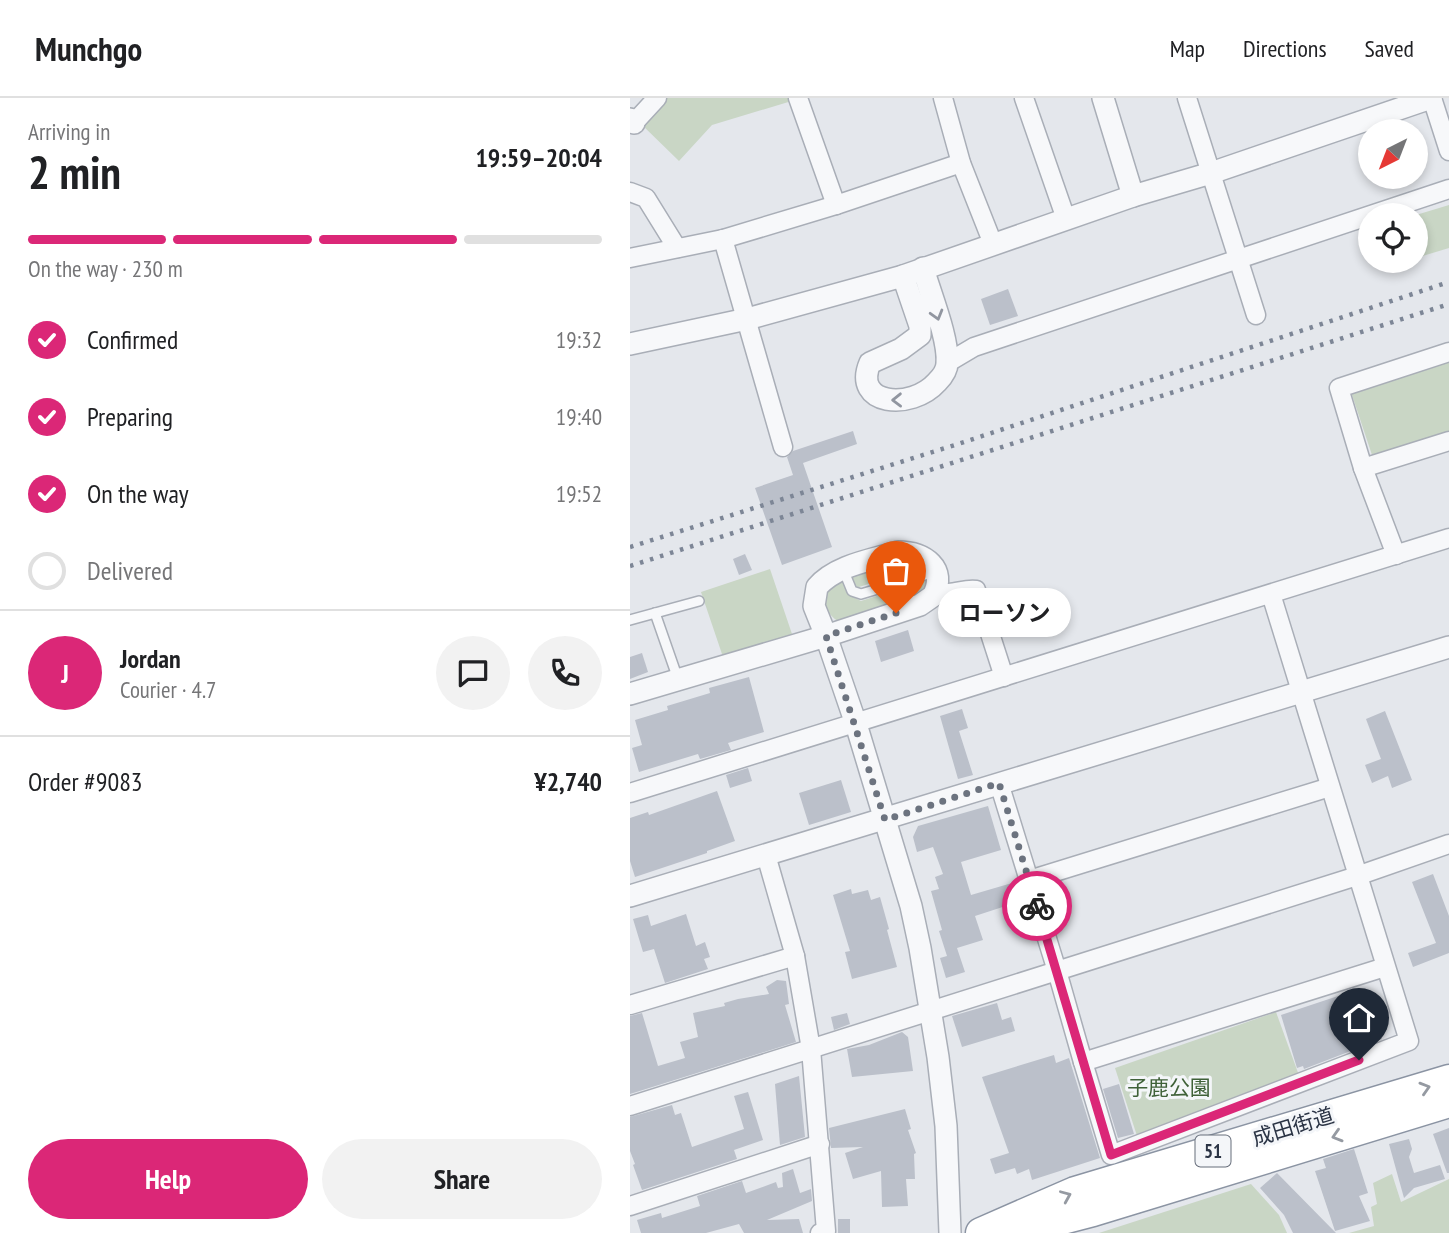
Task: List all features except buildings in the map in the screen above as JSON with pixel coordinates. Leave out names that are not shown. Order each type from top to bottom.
[{"type":"highway","name":"成田街道","points":[[981,1233],[1075,1192],[1449,1080]]},
{"type":"highway","name":"成田街道","points":[[1008,1233],[1056,1228],[1449,1102]]},
{"type":"street","points":[[632,121],[657,98]]},
{"type":"street","points":[[798,98],[836,205]]},
{"type":"street","points":[[943,98],[961,163],[993,244]]},
{"type":"street","points":[[1024,98],[1066,219]]},
{"type":"street","points":[[1103,98],[1133,196]]},
{"type":"street","points":[[1187,98],[1256,315]]},
{"type":"street","points":[[630,344],[747,319],[903,276],[1133,196],[1211,173],[1431,98],[1449,151]]},
{"type":"street","points":[[630,258],[723,239],[961,163]]},
{"type":"street","points":[[947,363],[974,347],[1449,189]]},
{"type":"street","points":[[630,192],[646,198],[677,248]]},
{"type":"street","points":[[723,239],[783,447]]},
{"type":"street","points":[[903,276],[920,326],[920,335],[901,349],[870,363],[867,371],[869,385],[885,400],[911,400],[929,392],[942,377],[947,363],[943,338],[923,268]]},
{"type":"street","points":[[1396,555],[1363,468],[1339,388],[1449,352]]},
{"type":"street","points":[[1363,468],[1449,441]]},
{"type":"street","points":[[630,793],[1449,538]]},
{"type":"street","points":[[950,1233],[946,1126],[931,1010],[911,906],[856,724],[814,606],[814,592],[821,582],[843,569],[898,552],[910,552],[926,557],[936,581],[951,594],[976,590],[1004,677]]},
{"type":"street","points":[[630,694],[920,605],[933,596],[936,581]]},
{"type":"street","points":[[999,783],[1111,1155],[1409,1041],[1271,594]]},
{"type":"street","points":[[630,897],[1449,647]]},
{"type":"street","points":[[1029,880],[1330,788]]},
{"type":"street","points":[[630,1106],[1357,876],[1449,844]]},
{"type":"street","points":[[766,855],[794,956],[811,1049],[826,1231],[820,1233]]},
{"type":"street","points":[[630,1005],[794,956]]},
{"type":"street","points":[[1083,1062],[1385,967]]},
{"type":"street","points":[[630,1206],[820,1144]]},
{"type":"lane","points":[[843,569],[852,591],[861,594],[936,581]]},
{"type":"lane","points":[[630,620],[699,601]]},
{"type":"lane","points":[[655,613],[678,679]]},
{"type":"green space","points":[[664,98],[795,100],[712,125],[679,161],[640,123]]},
{"type":"green space","points":[[1449,205],[1449,248],[1428,254],[1428,211]]},
{"type":"green space","points":[[1449,358],[1449,434],[1373,458],[1351,392]]},
{"type":"green space","points":[[908,560],[923,567],[859,587],[854,586],[849,576],[894,561]]},
{"type":"green space","points":[[770,569],[792,634],[723,657],[701,592]]},
{"type":"green space","points":[[845,579],[851,596],[861,601],[929,579],[923,595],[839,622],[828,611],[825,598],[828,588]]},
{"type":"green space","name":"子鹿公園","points":[[1276,1012],[1301,1081],[1138,1139],[1115,1068]]},
{"type":"green space","points":[[1392,1174],[1401,1202],[1449,1179],[1449,1233],[1349,1233],[1374,1226],[1371,1207],[1377,1204],[1373,1183]]},
{"type":"green space","points":[[1251,1184],[1279,1215],[1287,1233],[1099,1233]]},
{"type":"railway","points":[[630,547],[958,444],[1449,282]]},
{"type":"railway","points":[[630,566],[1449,304]]},
{"type":"way so far","points":[[896,613],[826,636],[885,820],[999,783],[1037,906]]},
{"type":"place","name":"ローソン","points":[[896,613]]},
{"type":"route","points":[[1037,906],[1111,1155],[1359,1060]]}]
